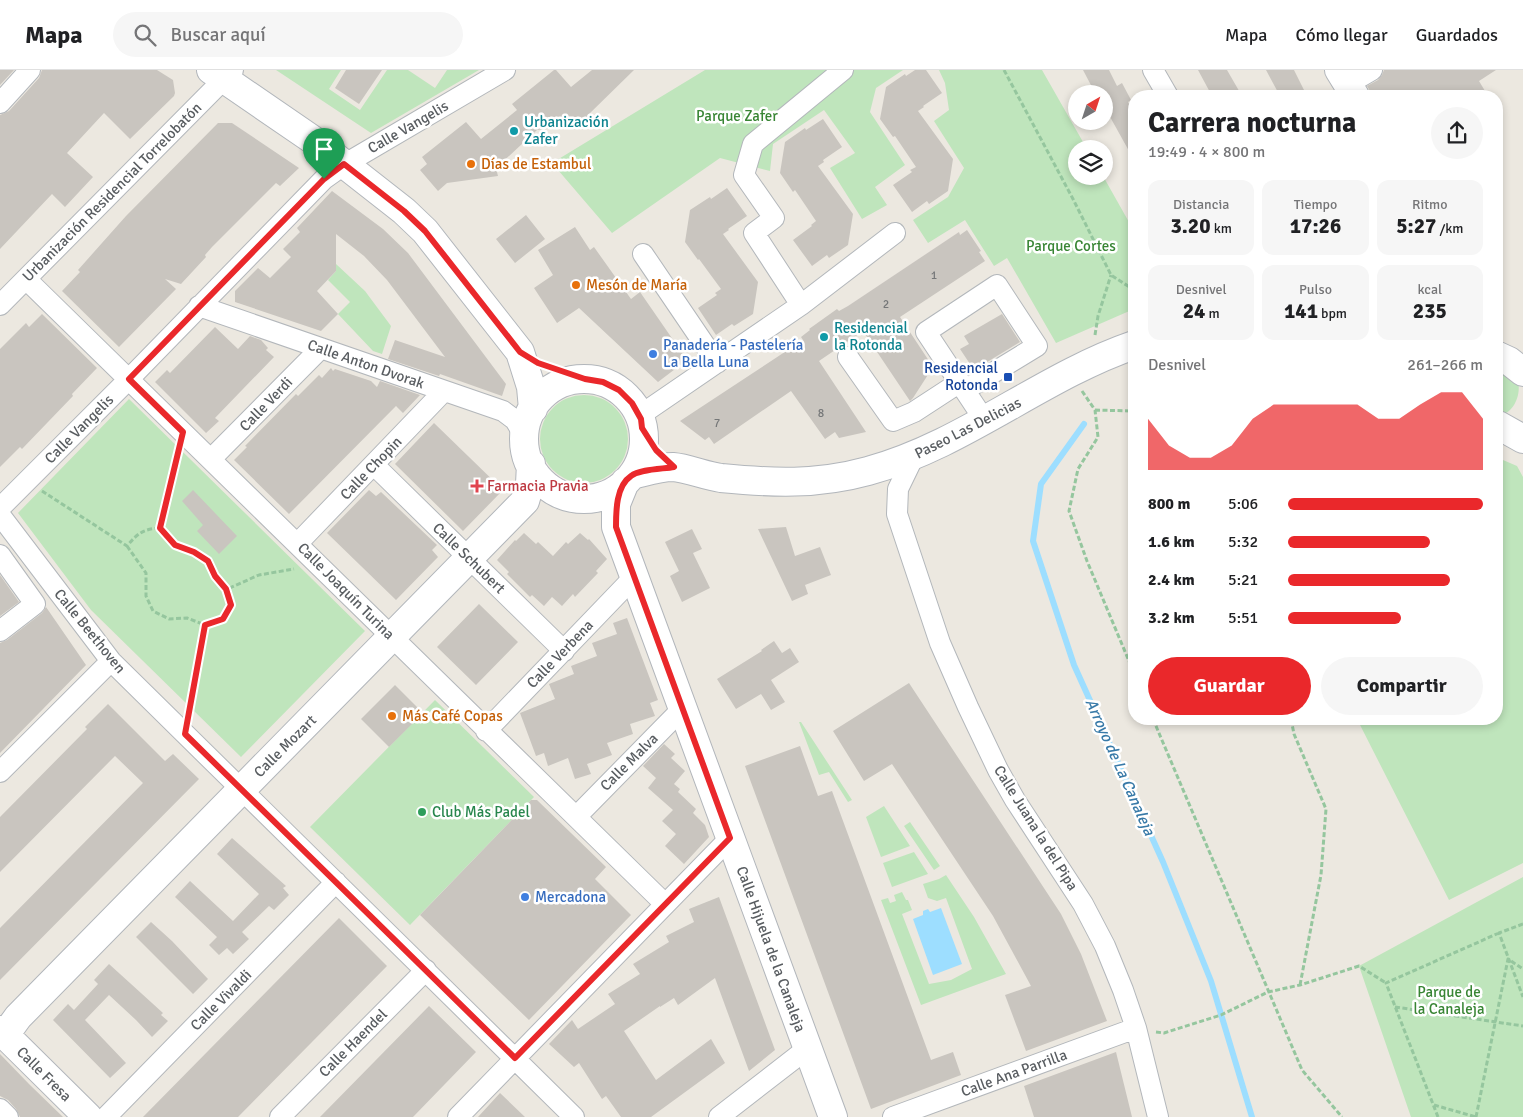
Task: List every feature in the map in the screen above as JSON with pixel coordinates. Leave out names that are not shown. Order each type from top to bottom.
[{"type":"street","points":[[0,103],[30,70]]},
{"type":"street","name":"Calle Vangelis","points":[[0,508],[324,179],[344,164],[505,70]]},
{"type":"street","points":[[801,305],[754,233],[774,218],[744,175],[753,144],[843,70]]},
{"type":"street","points":[[1153,70],[1165,90]]},
{"type":"street","points":[[1347,83],[1372,70]]},
{"type":"street","points":[[223,73],[404,211],[425,231],[520,352],[538,363],[585,379],[603,382],[619,390],[632,403],[641,422],[644,436],[642,454],[629,478],[621,486],[604,496],[542,495],[525,501]]},
{"type":"street","name":"Urbanización Residencial Torrelobatón","points":[[0,304],[223,73]]},
{"type":"street","points":[[641,422],[717,363],[801,305],[895,233]]},
{"type":"street","points":[[643,254],[717,363]]},
{"type":"street","name":"Calle Joaquín Turina","points":[[26,279],[665,904]]},
{"type":"street","points":[[848,357],[893,421],[914,412],[962,386],[1037,346],[997,285],[926,332],[962,386],[985,421]]},
{"type":"street","name":"Calle Anton Dvorak","points":[[200,306],[503,411],[515,420],[524,435]]},
{"type":"street","name":"Calle Verdi","points":[[211,459],[321,348]]},
{"type":"street","name":"Paseo Las Delicias","points":[[641,422],[656,450],[674,467],[709,477],[768,483],[819,481],[867,472],[932,449],[1082,368],[1128,348]]},
{"type":"street","points":[[520,352],[530,388],[533,409]]},
{"type":"street","points":[[1503,358],[1523,372]]},
{"type":"street","points":[[573,497],[545,484],[533,470],[526,453],[524,435],[528,417],[537,401],[551,389],[567,381],[585,379]]},
{"type":"street","name":"Calle Chopin","points":[[298,544],[444,391]]},
{"type":"street","points":[[1506,423],[1523,439]]},
{"type":"street","name":"Calle Juana la del Pipa","points":[[914,456],[898,489],[897,514],[940,643],[998,770],[1015,800],[1083,904],[1105,946],[1136,1028],[1158,1117]]},
{"type":"street","points":[[525,501],[530,484],[530,464]]},
{"type":"street","name":"Calle Schubert","points":[[374,465],[564,651]]},
{"type":"street","name":"Paseo Las Delicias","points":[[629,478],[674,467]]},
{"type":"street","name":"Calle Hijuela de la Canaleja","points":[[629,478],[616,504],[616,527],[833,1117]]},
{"type":"street","name":"Calle Hijuela de la Canaleja","points":[[573,497],[600,510],[616,527]]},
{"type":"street","name":"Calle Mozart","points":[[2,1035],[525,501]]},
{"type":"street","name":"Calle Beethoven","points":[[0,515],[111,661],[574,1117]]},
{"type":"street","points":[[0,555],[34,604],[0,631]]},
{"type":"street","name":"Calle Verbena","points":[[486,731],[634,577]]},
{"type":"street","points":[[0,772],[111,661]]},
{"type":"street","name":"Calle Malva","points":[[576,817],[683,708]]},
{"type":"street","points":[[458,1117],[730,838]]},
{"type":"street","name":"Calle Vivaldi","points":[[106,1117],[336,882]]},
{"type":"street","name":"Calle Haendel","points":[[280,1117],[426,970]]},
{"type":"street","name":"Calle Ana Parrilla","points":[[893,1117],[1136,1028]]},
{"type":"street","name":"Calle Fresa","points":[[2,1035],[88,1117]]},
{"type":"street","points":[[719,1117],[808,1048]]},
{"type":"street","points":[[0,1109],[8,1117]]},
{"type":"path","points":[[1005,70],[1111,275],[1128,286]]},
{"type":"path","points":[[1111,275],[1082,368],[1095,410],[1098,437],[1078,469],[1069,511],[1087,561],[1128,659]]},
{"type":"path","points":[[1095,410],[1128,411]]},
{"type":"path","points":[[160,528],[183,432]]},
{"type":"path","points":[[27,482],[127,546],[146,573],[146,596],[153,611],[169,619],[187,618],[205,625],[223,619],[231,605],[226,589],[215,576],[208,561],[194,552],[175,545],[160,528],[147,528],[127,546]]},
{"type":"path","points":[[226,589],[258,575],[320,565]]},
{"type":"path","points":[[185,734],[205,625]]},
{"type":"path","points":[[1156,725],[1302,1070],[1342,1117]]},
{"type":"path","points":[[1292,725],[1294,734],[1326,809],[1321,875],[1300,985]]},
{"type":"path","points":[[1386,983],[1498,933],[1523,924]]},
{"type":"path","points":[[1498,933],[1523,997]]},
{"type":"path","points":[[1508,959],[1523,969]]},
{"type":"path","points":[[1433,1105],[1476,1117],[1508,959]]},
{"type":"path","points":[[1136,1028],[1164,1033],[1221,1014],[1268,992],[1300,985],[1359,966],[1386,983],[1438,1117]]},
{"type":"path","points":[[1395,1007],[1523,1026]]},
{"type":"green space","points":[[276,70],[341,70],[329,89],[360,110],[387,70],[408,70],[435,88],[447,70],[479,70],[371,133]]},
{"type":"green space","name":"Parque Zafer","points":[[705,70],[903,70],[876,88],[870,112],[905,165],[875,187],[887,205],[862,219],[830,168],[855,153],[824,110],[773,144],[770,171],[720,158],[612,233],[552,163]]},
{"type":"green space","name":"Parque Cortes","points":[[939,70],[1042,70],[1068,116],[1068,130],[1076,130],[1082,140],[1068,140],[1068,185],[1108,185],[1128,220],[1128,312],[1056,343],[1007,258],[994,266],[965,220],[928,243],[913,220],[948,197],[964,168],[934,121],[949,110],[945,83]]},
{"type":"green space","points":[[336,264],[365,291],[391,326],[382,354],[373,351],[338,314],[350,302],[328,280],[336,271]]},
{"type":"green space","points":[[1503,370],[1517,379],[1519,385],[1515,403],[1503,414]]},
{"type":"green space","points":[[584,395],[601,399],[615,408],[624,422],[628,439],[624,456],[615,470],[601,479],[584,483],[567,479],[553,470],[544,456],[540,439],[544,422],[553,408],[567,399]]},
{"type":"green space","points":[[129,399],[365,631],[241,757],[91,610],[18,513]]},
{"type":"green space","points":[[1503,460],[1517,466],[1523,477],[1523,863],[1449,900],[1360,725],[1503,725]]},
{"type":"green space","name":"Club Más Padel","points":[[435,700],[534,797],[410,925],[310,827]]},
{"type":"green space","points":[[799,722],[801,722],[852,800],[848,802],[829,772],[819,775]]},
{"type":"green space","points":[[884,806],[910,846],[881,857],[866,817]]},
{"type":"green space","points":[[910,822],[940,866],[934,870],[904,826]]},
{"type":"green space","points":[[914,852],[928,874],[892,887],[883,863]]},
{"type":"green space","points":[[946,875],[974,917],[1006,974],[921,1005],[881,900],[888,898],[890,903],[896,901],[894,895],[902,892],[912,910],[902,914],[929,984],[951,980],[972,969],[946,898],[937,901],[928,898],[923,884]]},
{"type":"green space","name":"Parque de la Canaleja","points":[[1523,877],[1523,1117],[1411,1117],[1359,966]]},
{"type":"water","points":[[941,908],[962,964],[933,975],[913,919],[923,915],[923,911],[928,909],[930,912]]},
{"type":"building","points":[[0,70],[14,70],[0,85]]},
{"type":"building","points":[[42,70],[157,70],[173,80],[175,93],[130,139],[104,113],[67,153],[93,177],[65,207],[52,194],[0,249],[0,115],[9,111],[39,78]]},
{"type":"building","points":[[346,70],[382,70],[359,104],[335,88]]},
{"type":"building","name":"Urbanización Zafer","points":[[554,70],[571,87],[592,70],[634,70],[587,116],[588,123],[537,130],[496,168],[498,176],[447,183],[438,191],[420,170],[427,164],[422,157],[466,122],[481,139],[517,110],[512,104]]},
{"type":"building","points":[[915,70],[926,70],[942,93],[918,111],[953,159],[948,191],[929,204],[927,201],[912,212],[893,185],[916,167],[895,136],[893,137],[880,119],[886,87],[905,74],[906,76]]},
{"type":"building","points":[[1083,70],[1109,70],[1117,86],[1122,83],[1128,94],[1128,149],[1113,122],[1113,85],[1091,85]]},
{"type":"building","points":[[1198,70],[1227,70],[1239,90],[1209,90]]},
{"type":"building","points":[[1266,70],[1294,70],[1304,90],[1277,90]]},
{"type":"building","points":[[1384,70],[1496,70],[1479,81],[1484,90],[1369,90],[1367,86],[1378,80]]},
{"type":"building","points":[[823,119],[842,147],[823,160],[824,162],[818,166],[853,214],[848,245],[829,258],[827,255],[812,266],[793,240],[816,221],[795,190],[793,192],[780,173],[785,142],[805,128],[806,130]]},
{"type":"building","points":[[218,123],[232,123],[299,168],[280,186],[276,183],[212,247],[205,255],[206,257],[181,284],[165,279],[176,289],[119,347],[62,291],[126,216]]},
{"type":"building","points":[[727,188],[747,216],[723,234],[758,282],[753,314],[734,326],[732,324],[716,335],[698,308],[717,295],[715,293],[721,289],[685,242],[690,210]]},
{"type":"building","points":[[332,191],[383,229],[408,253],[506,384],[502,396],[440,374],[439,376],[388,359],[395,340],[445,357],[387,280],[364,256],[336,234],[336,271],[317,291],[338,314],[321,331],[235,302],[235,291],[258,268],[270,278],[291,257],[283,249],[300,232],[297,228]]},
{"type":"building","points":[[526,215],[545,239],[515,263],[496,239]]},
{"type":"building","points":[[575,227],[590,250],[594,247],[631,299],[640,292],[687,360],[658,382],[579,308],[557,323],[534,288],[553,275],[538,250]]},
{"type":"building","name":"Residencial la Rotonda","points":[[967,230],[981,251],[979,252],[985,261],[900,317],[933,367],[910,401],[863,331],[819,361],[866,432],[839,438],[835,432],[825,439],[791,391],[714,444],[709,437],[705,440],[680,421],[803,340],[801,337],[809,329],[837,309],[839,311],[848,306],[959,232],[960,235]]},
{"type":"building","points":[[42,314],[97,368],[22,449],[20,447],[0,467],[0,349],[26,323],[29,327]]},
{"type":"building","points":[[1002,314],[1020,342],[974,370],[960,349],[969,344],[964,336]]},
{"type":"building","points":[[215,327],[238,349],[250,336],[261,340],[268,348],[266,350],[274,357],[215,418],[219,421],[206,433],[155,382],[167,370],[170,373]]},
{"type":"building","points":[[331,368],[333,371],[335,369],[371,381],[377,387],[380,381],[420,395],[403,413],[396,406],[289,514],[234,460],[247,447],[245,446],[296,394],[298,396],[319,375],[322,378]]},
{"type":"building","points":[[434,423],[503,490],[463,531],[395,464]]},
{"type":"building","points":[[193,490],[237,536],[219,554],[197,531],[203,525],[182,501]]},
{"type":"building","points":[[369,490],[376,496],[381,492],[437,545],[432,550],[438,557],[396,600],[327,533]]},
{"type":"building","points":[[786,527],[795,556],[820,547],[831,575],[805,585],[808,594],[792,601],[758,529]]},
{"type":"building","points":[[692,529],[702,549],[693,553],[710,588],[682,602],[670,576],[679,571],[665,542]]},
{"type":"building","points":[[524,533],[536,544],[538,542],[553,556],[566,542],[568,544],[580,533],[589,539],[607,559],[596,571],[598,573],[575,597],[573,594],[562,606],[552,597],[544,606],[532,595],[530,597],[507,574],[509,572],[497,560]]},
{"type":"building","points":[[0,575],[19,602],[0,616]]},
{"type":"building","points":[[479,604],[518,642],[476,685],[437,647]]},
{"type":"building","points":[[46,607],[86,665],[0,753],[0,643],[7,640],[42,613]]},
{"type":"building","points":[[627,618],[658,700],[650,703],[655,716],[630,724],[633,734],[607,743],[612,755],[587,764],[591,774],[575,779],[568,758],[548,766],[544,753],[536,756],[520,713],[555,699],[549,684],[574,674],[571,666],[597,656],[592,643],[617,634],[613,623]]},
{"type":"building","points":[[774,641],[782,653],[790,648],[799,662],[771,680],[785,702],[771,710],[761,694],[736,709],[717,679],[762,651]]},
{"type":"building","points":[[909,683],[1061,914],[1081,954],[1107,1021],[1026,1051],[1005,995],[1031,986],[993,916],[892,764],[864,781],[833,731]]},
{"type":"building","name":"Más Café Copas","points":[[395,685],[423,713],[389,747],[361,719]]},
{"type":"building","points":[[108,704],[165,761],[173,754],[199,779],[0,980],[0,928],[143,783],[115,756],[0,872],[0,817],[87,729],[85,727]]},
{"type":"building","points":[[664,744],[675,754],[671,758],[685,771],[674,784],[680,789],[678,792],[696,809],[693,813],[705,825],[709,837],[684,864],[665,846],[676,834],[662,821],[673,810],[648,788],[656,778],[643,766]]},
{"type":"building","points":[[800,746],[818,796],[832,791],[931,1060],[953,1052],[961,1075],[871,1109],[745,766]]},
{"type":"building","name":"Mercadona","points":[[531,800],[537,800],[606,867],[595,879],[631,915],[529,1020],[420,915]]},
{"type":"building","points":[[232,838],[286,886],[283,888],[289,895],[274,910],[269,906],[242,932],[249,939],[233,954],[227,948],[219,955],[209,945],[217,937],[175,897],[190,881],[233,921],[259,894],[217,854]]},
{"type":"building","points":[[719,897],[775,1050],[749,1071],[715,978],[678,1005],[674,998],[624,1031],[656,1080],[711,1039],[725,1063],[651,1117],[621,1117],[606,1096],[602,1099],[579,1063],[574,1067],[549,1044],[572,1020],[578,1029],[615,1004],[608,994],[640,974],[633,964],[669,942],[666,936],[694,922],[689,909]]},
{"type":"building","points":[[339,918],[387,966],[238,1117],[143,1117]]},
{"type":"building","points":[[151,922],[208,979],[193,994],[136,937]]},
{"type":"building","points":[[109,964],[163,1013],[161,1015],[168,1021],[152,1037],[109,995],[85,1020],[126,1063],[110,1078],[53,1020],[68,1004],[74,1010],[98,984],[94,980]]},
{"type":"building","points":[[429,1006],[476,1052],[413,1117],[320,1117]]},
{"type":"building","points":[[1116,1052],[1132,1117],[1034,1117],[1024,1086]]},
{"type":"building","points":[[0,1054],[63,1117],[20,1117],[8,1100],[0,1096]]},
{"type":"building","points":[[500,1093],[525,1117],[478,1117]]},
{"type":"waterway","name":"Arroyo de La Canaleja","points":[[1084,424],[1041,484],[1033,541],[1074,665],[1163,862],[1211,981],[1252,1117]]},
{"type":"place","name":"Urbanización Zafer","points":[[514,131]]},
{"type":"place","name":"Días de Estambul","points":[[471,164]]},
{"type":"place","name":"Mesón de María","points":[[576,285]]},
{"type":"place","name":"Residencial la Rotonda","points":[[824,337]]},
{"type":"place","name":"Panadería - Pastelería La Bella Luna","points":[[653,354]]},
{"type":"place","name":"Residencial Rotonda","points":[[1008,377]]},
{"type":"place","name":"Farmacia Pravia","points":[[477,486]]},
{"type":"place","name":"Más Café Copas","points":[[392,716]]},
{"type":"place","name":"Club Más Padel","points":[[422,812]]},
{"type":"place","name":"Mercadona","points":[[525,897]]},
{"type":"route","points":[[344,164],[404,211],[425,231],[448,258],[520,352],[538,363],[585,379],[603,382],[619,390],[632,403],[641,419],[642,428],[656,450],[674,467],[650,470],[632,475],[625,482],[616,504],[616,527],[730,838],[515,1058],[185,734],[205,625],[223,619],[231,605],[226,589],[215,576],[208,561],[194,552],[175,545],[160,528],[183,432],[129,379],[324,179],[344,164]]}]
